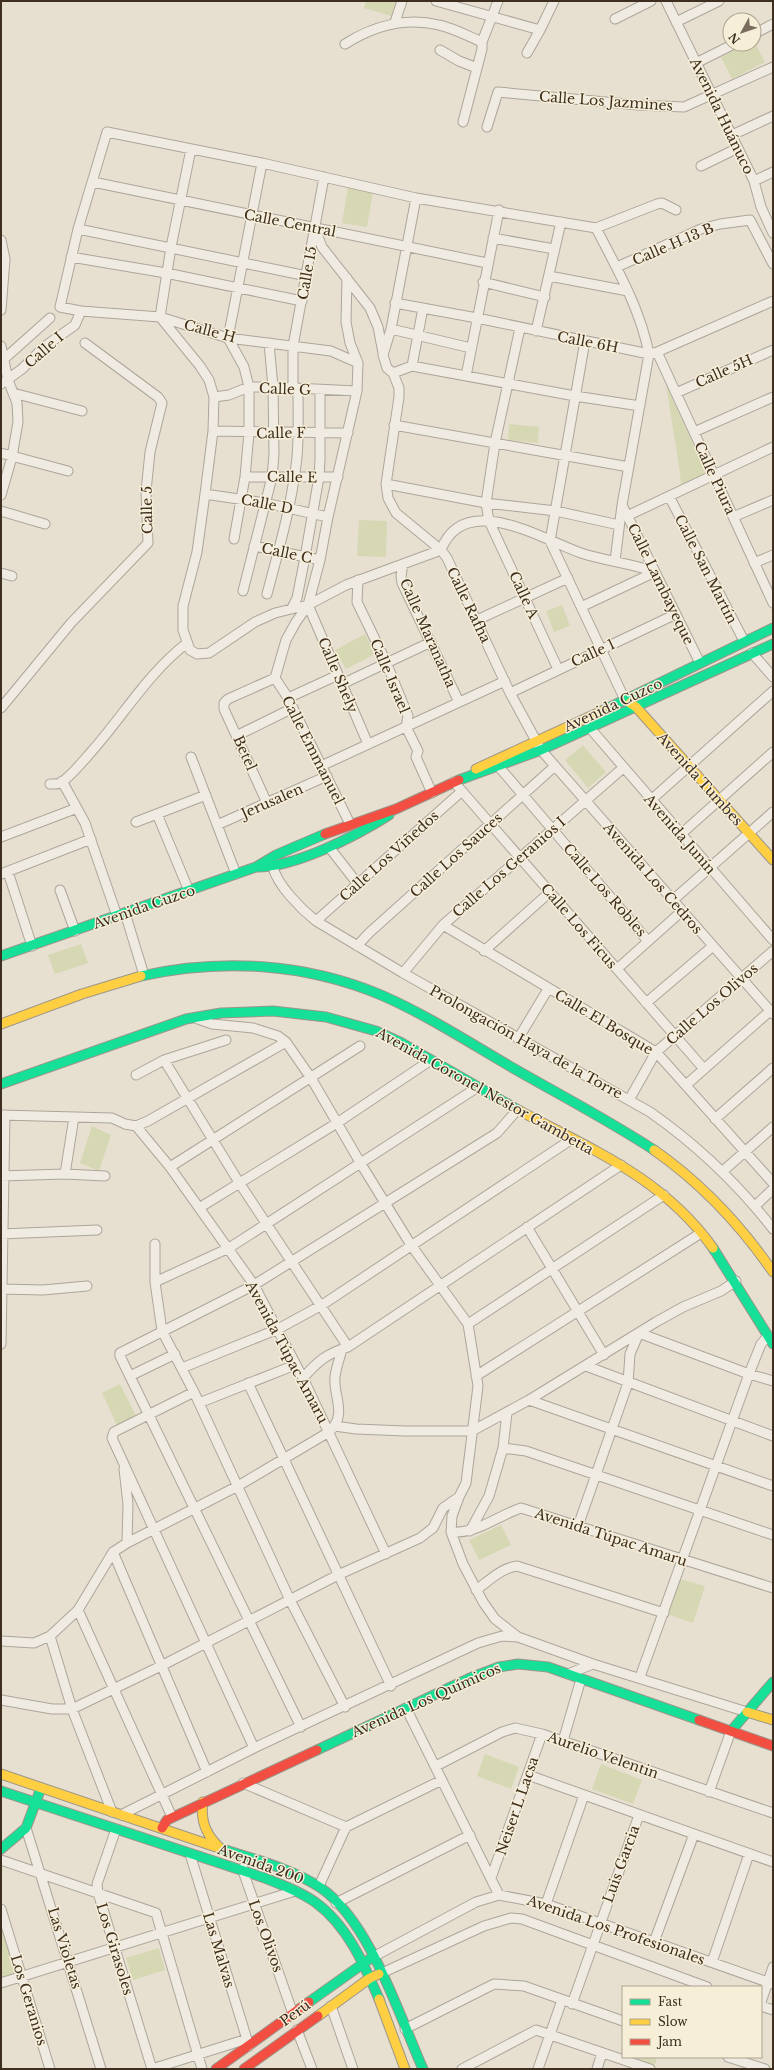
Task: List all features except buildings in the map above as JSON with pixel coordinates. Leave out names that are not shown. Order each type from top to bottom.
[{"type":"main road","name":"Avenida Cuzco","points":[[1,956],[256,867],[276,855],[350,824],[396,808],[432,793],[479,767],[626,700],[773,628]]},
{"type":"main road","name":"Avenida Cuzco","points":[[454,782],[499,767],[541,750],[773,644]]},
{"type":"main road","name":"Avenida Tumbes","points":[[626,700],[636,707],[773,860]]},
{"type":"main road","name":"Avenida Cuzco","points":[[256,867],[273,866],[329,847],[384,820],[396,808]]},
{"type":"main road","name":"Avenida Cuzco","points":[[1,964],[25,953],[32,946]]},
{"type":"main road","points":[[1,1024],[77,996],[144,975],[178,969],[218,966],[280,968],[355,986],[432,1020],[598,1116],[668,1161],[694,1181],[740,1226],[773,1272]]},
{"type":"main road","name":"Avenida Coronel Nestor Gambetta","points":[[1,1084],[152,1030],[195,1018],[248,1012],[286,1012],[353,1022],[381,1032],[516,1110],[621,1165],[664,1195],[683,1212],[701,1233],[736,1281],[771,1340]]},
{"type":"main road","name":"Avenida Los Químicos","points":[[162,1828],[163,1824],[172,1817],[243,1783],[488,1670],[508,1664],[542,1665],[773,1746]]},
{"type":"main road","points":[[731,1732],[773,1682]]},
{"type":"main road","points":[[747,1712],[773,1720]]},
{"type":"main road","name":"Avenida 200","points":[[1,1774],[247,1857],[319,1886],[336,1903],[356,1928],[373,1957],[382,1973],[423,2069]]},
{"type":"main road","points":[[1,1849],[26,1828],[41,1788]]},
{"type":"main road","name":"Avenida 200","points":[[1,1791],[243,1871],[309,1898],[326,1911],[336,1922],[362,1963],[370,1978],[403,2068]]},
{"type":"main road","points":[[203,1802],[202,1822],[205,1832],[220,1848]]},
{"type":"main road","name":"Perú","points":[[216,2069],[248,2042],[293,2014],[362,1963],[373,1957]]},
{"type":"main road","name":"Perú","points":[[244,2069],[258,2064],[297,2030],[370,1978],[382,1973]]},
{"type":"street","points":[[395,22],[402,1]]},
{"type":"street","points":[[436,1],[540,30]]},
{"type":"street","points":[[463,122],[482,49],[482,42],[498,1]]},
{"type":"street","points":[[615,19],[651,1]]},
{"type":"street","name":"Avenida Huánuco","points":[[666,1],[754,181],[761,207],[773,233]]},
{"type":"street","points":[[676,22],[719,1]]},
{"type":"street","points":[[527,53],[540,30],[550,2]]},
{"type":"street","points":[[345,44],[357,36],[395,22],[424,22],[440,25],[482,42]]},
{"type":"street","points":[[762,30],[773,24]]},
{"type":"street","points":[[440,50],[459,61],[477,68]]},
{"type":"street","points":[[696,63],[722,50]]},
{"type":"street","name":"Calle Los Jazmines","points":[[487,127],[498,92],[631,104],[684,107],[773,67]]},
{"type":"street","points":[[732,135],[773,116]]},
{"type":"street","points":[[302,301],[166,273],[71,258],[78,229],[107,132],[262,163],[416,198],[499,210],[596,228],[657,204],[662,203],[676,210]]},
{"type":"street","points":[[701,166],[738,148]]},
{"type":"street","points":[[191,149],[166,273],[160,317],[200,366],[209,380],[214,397],[213,431],[197,552],[183,606],[183,630],[190,650],[197,654],[209,654],[255,622],[275,613],[308,605],[358,580],[441,550],[448,537],[465,522],[489,521],[509,523],[550,541],[583,553],[615,560],[655,572]]},
{"type":"street","points":[[234,539],[245,477],[249,433],[249,387],[244,366],[228,338],[236,288],[262,163]]},
{"type":"street","points":[[754,181],[773,172]]},
{"type":"street","name":"Calle 15","points":[[267,594],[289,508],[295,477],[297,432],[293,346],[324,177]]},
{"type":"street","name":"Calle Central","points":[[93,182],[251,216],[487,262]]},
{"type":"street","points":[[384,355],[391,329],[408,246],[416,198]]},
{"type":"street","points":[[466,376],[483,282],[499,210]]},
{"type":"street","name":"Calle H 13 B","points":[[617,267],[701,229],[720,224],[750,220],[753,222],[773,264]]},
{"type":"street","points":[[536,331],[545,297],[560,222]]},
{"type":"street","name":"Calle Rafha","points":[[315,228],[322,247],[370,308],[378,326],[387,368],[393,374],[398,388],[399,397],[386,484],[388,498],[392,509],[441,550],[477,620],[504,681],[536,741]]},
{"type":"street","points":[[596,228],[628,291],[653,353],[640,406],[622,505],[615,560]]},
{"type":"street","points":[[78,229],[307,276]]},
{"type":"street","points":[[493,238],[554,249]]},
{"type":"street","points":[[1,240],[6,259],[1,305]]},
{"type":"street","name":"Calle H","points":[[71,258],[60,307],[81,311],[160,317],[228,338],[332,351],[358,362]]},
{"type":"street","points":[[549,276],[628,291]]},
{"type":"street","points":[[274,678],[286,640],[308,605],[320,560],[328,517],[357,391],[358,362],[350,342],[346,322],[347,278]]},
{"type":"street","points":[[483,282],[545,297]]},
{"type":"street","points":[[653,353],[773,302]]},
{"type":"street","name":"Calle 6H","points":[[396,303],[477,318],[585,341],[653,353]]},
{"type":"street","points":[[412,366],[416,336],[423,308]]},
{"type":"street","name":"Calle I","points":[[5,382],[44,347],[75,324],[81,311]]},
{"type":"street","points":[[3,360],[50,318]]},
{"type":"street","name":"Calle A","points":[[520,328],[495,443],[486,503],[489,521],[558,669]]},
{"type":"street","points":[[391,329],[471,348]]},
{"type":"street","points":[[585,341],[550,541],[626,700]]},
{"type":"street","name":"Calle 5","points":[[1,708],[72,623],[148,543],[146,491],[150,452],[162,403],[158,397],[85,343]]},
{"type":"street","points":[[243,591],[272,477],[274,432],[273,386],[269,344]]},
{"type":"street","points":[[1,346],[5,382],[13,393],[17,403],[18,422],[12,457],[1,495]]},
{"type":"street","name":"Calle 5H","points":[[676,393],[773,350]]},
{"type":"street","name":"Calle Piura","points":[[653,353],[676,393],[773,603]]},
{"type":"street","points":[[393,374],[412,366],[575,396],[640,406]]},
{"type":"street","name":"Calle G","points":[[214,397],[229,395],[249,387],[273,386],[296,389],[357,391]]},
{"type":"street","points":[[292,608],[297,598],[306,557],[319,477],[320,390]]},
{"type":"street","points":[[13,393],[82,411]]},
{"type":"street","points":[[694,432],[773,397]]},
{"type":"street","points":[[394,425],[564,457],[629,467]]},
{"type":"street","name":"Calle F","points":[[213,431],[249,433],[348,433]]},
{"type":"street","points":[[628,516],[773,447]]},
{"type":"street","points":[[1,453],[68,471]]},
{"type":"street","name":"Calle E","points":[[245,477],[338,477]]},
{"type":"street","points":[[386,484],[486,503],[556,511],[619,525]]},
{"type":"street","name":"Calle D","points":[[205,494],[265,503],[328,517]]},
{"type":"street","name":"Calle San Martín","points":[[669,496],[744,642]]},
{"type":"street","points":[[733,517],[773,500]]},
{"type":"street","name":"Calle Lambayeque","points":[[622,505],[700,663]]},
{"type":"street","points":[[1,511],[44,524]]},
{"type":"street","name":"Calle C","points":[[254,546],[320,560]]},
{"type":"street","points":[[754,563],[773,555]]},
{"type":"street","name":"Calle Maranatha","points":[[403,564],[401,576],[402,583],[459,702]]},
{"type":"street","points":[[582,607],[655,572]]},
{"type":"street","points":[[1,573],[12,576]]},
{"type":"street","points":[[477,620],[568,578]]},
{"type":"street","name":"Calle Israel","points":[[358,580],[357,602],[386,662],[408,716],[406,726],[418,751],[416,757],[432,793]]},
{"type":"street","name":"Calle Shely","points":[[308,605],[368,744]]},
{"type":"street","name":"Calle 1","points":[[510,693],[676,614]]},
{"type":"street","points":[[342,684],[430,642]]},
{"type":"street","points":[[50,784],[56,785],[62,781],[115,724],[146,684],[177,650],[187,643]]},
{"type":"street","points":[[752,653],[773,677]]},
{"type":"street","points":[[288,698],[338,674]]},
{"type":"street","name":"Calle Emmanuel","points":[[274,678],[288,698],[350,824]]},
{"type":"street","name":"Betel","points":[[267,803],[238,735],[224,709],[224,703],[228,699],[274,678]]},
{"type":"street","points":[[321,766],[504,681]]},
{"type":"street","points":[[651,800],[773,691]]},
{"type":"street","points":[[238,735],[293,708]]},
{"type":"street","name":"Avenida Junín","points":[[589,727],[709,868],[773,940]]},
{"type":"street","name":"Avenida Los Cedros","points":[[536,741],[541,750],[772,1013]]},
{"type":"street","points":[[680,834],[773,752]]},
{"type":"street","points":[[191,757],[236,874]]},
{"type":"street","name":"Calle Los Sauces","points":[[357,946],[369,933],[555,766]]},
{"type":"street","name":"Calle Los Robles","points":[[499,767],[648,941]]},
{"type":"street","name":"Calle Los Geranios I","points":[[403,974],[442,926],[623,768]]},
{"type":"street","name":"Jerusalen","points":[[217,825],[327,776]]},
{"type":"street","points":[[62,781],[85,823],[144,975]]},
{"type":"street","name":"Calle Los Ficus","points":[[454,782],[704,1069]]},
{"type":"street","name":"Calle Los Viñedos","points":[[316,921],[462,791]]},
{"type":"street","points":[[136,822],[206,795]]},
{"type":"street","points":[[1,837],[77,808]]},
{"type":"street","points":[[672,900],[773,812]]},
{"type":"street","points":[[157,814],[188,891]]},
{"type":"street","points":[[32,946],[4,873],[91,839]]},
{"type":"street","points":[[329,847],[357,883]]},
{"type":"street","name":"Prolongación Haya de la Torre","points":[[273,866],[275,877],[306,913],[316,921],[403,974],[629,1100],[672,1127],[723,1171],[755,1206],[773,1229]]},
{"type":"street","points":[[60,890],[75,931]]},
{"type":"street","points":[[484,951],[550,892]]},
{"type":"street","points":[[617,969],[682,911]]},
{"type":"street","name":"Calle El Bosque","points":[[442,926],[656,1052],[773,1183]]},
{"type":"street","points":[[646,1003],[713,946]]},
{"type":"street","name":"Calle Los Olivos","points":[[629,1100],[656,1052],[773,951]]},
{"type":"street","points":[[518,1039],[548,989]]},
{"type":"street","points":[[686,1085],[772,1013]]},
{"type":"street","points":[[195,1018],[212,1024],[259,1030],[278,1036],[286,1042],[311,1078],[411,1246],[468,1324],[478,1386],[466,1483],[452,1516],[451,1532],[463,1564],[476,1590],[495,1619],[518,1637]]},
{"type":"street","points":[[136,1074],[164,1060],[226,1040]]},
{"type":"street","points":[[1,1344],[3,1115],[112,1118],[125,1124],[136,1126],[188,1099],[286,1042]]},
{"type":"street","points":[[170,1167],[360,1046]]},
{"type":"street","points":[[164,1060],[240,1184],[322,1306],[345,1348],[335,1378],[340,1408],[332,1429]]},
{"type":"street","points":[[199,1208],[337,1123],[431,1060]]},
{"type":"street","points":[[715,1118],[773,1068]]},
{"type":"street","points":[[155,1282],[229,1248],[478,1087]]},
{"type":"street","points":[[301,1727],[120,1356],[120,1353],[254,1285],[292,1263],[497,1133],[516,1110]]},
{"type":"street","points":[[65,1174],[74,1117]]},
{"type":"street","name":"Avenida Túpac Amaru","points":[[136,1126],[170,1167],[254,1285],[302,1378],[332,1429],[386,1554]]},
{"type":"street","points":[[723,1171],[772,1130]]},
{"type":"street","points":[[182,1368],[278,1329],[322,1306],[572,1139]]},
{"type":"street","points":[[302,1378],[317,1362],[331,1352],[345,1348],[621,1165]]},
{"type":"street","points":[[3,1176],[65,1174],[105,1176]]},
{"type":"street","points":[[755,1206],[773,1189]]},
{"type":"street","points":[[468,1324],[553,1270],[664,1195]]},
{"type":"street","points":[[527,1227],[604,1355]]},
{"type":"street","points":[[3,1234],[97,1230]]},
{"type":"street","points":[[476,1376],[701,1233]]},
{"type":"street","points":[[155,1244],[155,1282],[162,1331],[194,1392],[290,1600],[344,1707]]},
{"type":"street","points":[[1,1641],[34,1643],[50,1636],[78,1610],[113,1552],[127,1543],[196,1510],[332,1429],[472,1431],[507,1413],[683,1307],[721,1291],[736,1281]]},
{"type":"street","points":[[2,1289],[43,1290],[87,1286]]},
{"type":"street","points":[[639,1333],[749,1374],[773,1381]]},
{"type":"street","points":[[578,1526],[628,1383],[630,1354],[639,1333]]},
{"type":"street","points":[[640,1677],[749,1374],[761,1344],[771,1340]]},
{"type":"street","points":[[130,1376],[175,1354]]},
{"type":"street","points":[[199,1403],[295,1365]]},
{"type":"street","points":[[586,1366],[773,1436]]},
{"type":"street","points":[[248,1383],[391,1686]]},
{"type":"street","points":[[194,1392],[112,1435],[112,1438],[254,1748]]},
{"type":"street","points":[[529,1400],[773,1486]]},
{"type":"street","points":[[470,1531],[489,1496],[503,1448],[507,1413]]},
{"type":"street","points":[[503,1448],[526,1451],[700,1512],[773,1535]]},
{"type":"street","points":[[122,1458],[128,1504],[127,1543]]},
{"type":"street","points":[[1,1700],[52,1709],[72,1709],[113,1688],[162,1666],[338,1574],[420,1538],[433,1528],[443,1508],[459,1497]]},
{"type":"street","name":"Avenida Túpac Amaru","points":[[451,1532],[470,1531],[521,1508],[683,1561],[773,1588]]},
{"type":"street","points":[[113,1552],[207,1772]]},
{"type":"street","points":[[476,1590],[502,1571],[517,1566],[664,1613]]},
{"type":"street","points":[[78,1610],[172,1817]]},
{"type":"street","points":[[50,1636],[72,1709],[117,1813],[162,1794],[254,1748],[391,1686],[490,1638],[502,1636],[518,1637],[593,1664],[640,1677],[747,1712]]},
{"type":"street","points":[[568,1674],[593,1664]]},
{"type":"street","points":[[563,1741],[582,1679]]},
{"type":"street","points":[[406,1708],[499,1895]]},
{"type":"street","name":"Aurelio Velentin","points":[[436,1766],[502,1732],[515,1728],[542,1734],[773,1813]]},
{"type":"street","points":[[709,1792],[731,1732]]},
{"type":"street","name":"Neiser L Lacsa","points":[[491,1878],[542,1734]]},
{"type":"street","points":[[528,1775],[773,1862]]},
{"type":"street","points":[[319,1886],[346,1827],[442,1780]]},
{"type":"street","points":[[243,1783],[346,1827]]},
{"type":"street","points":[[546,1904],[584,1795]]},
{"type":"street","name":"Luis Garcia","points":[[572,2004],[639,1815]]},
{"type":"street","name":"Las Violetas","points":[[26,1828],[69,1962],[101,2069]]},
{"type":"street","name":"Los Girasoles","points":[[116,1829],[97,1884],[98,1893],[116,1947],[152,2069]]},
{"type":"street","points":[[654,1942],[694,1834]]},
{"type":"street","points":[[336,1903],[470,1835]]},
{"type":"street","name":"Las Malvas","points":[[190,1854],[248,2042]]},
{"type":"street","points":[[712,1962],[749,1854]]},
{"type":"street","points":[[243,1871],[247,1857]]},
{"type":"street","points":[[1,1860],[156,1913],[202,2069]]},
{"type":"street","name":"Los Olivos","points":[[243,1871],[293,2014]]},
{"type":"street","points":[[1,1983],[295,1891]]},
{"type":"street","name":"Avenida Los Profesionales","points":[[373,1957],[476,1902],[499,1895],[546,1904],[770,1983]]},
{"type":"street","name":"Los Geranios","points":[[1,1909],[50,2069]]},
{"type":"street","name":"Avenida Los Profesionales","points":[[382,1973],[484,1926],[511,1918],[522,1919],[704,1986]]},
{"type":"street","points":[[762,2000],[770,1983],[773,1967]]},
{"type":"street","points":[[405,2029],[494,1984],[524,1986],[622,2021]]},
{"type":"street","points":[[538,2069],[562,2000]]},
{"type":"street","points":[[330,2006],[353,2069]]},
{"type":"street","points":[[762,2006],[773,2010]]},
{"type":"street","points":[[297,2030],[312,2069]]},
{"type":"street","points":[[462,2069],[536,2030],[650,2069]]},
{"type":"street","points":[[152,2069],[198,2054],[248,2042]]},
{"type":"street","points":[[597,2069],[602,2053]]},
{"type":"street","points":[[739,2059],[765,2069]]},
{"type":"green space","points":[[366,1],[396,1],[391,16],[364,8]]},
{"type":"green space","points":[[731,52],[760,52],[765,62],[732,79],[721,57]]},
{"type":"green space","points":[[348,187],[373,192],[367,227],[342,223]]},
{"type":"green space","points":[[666,385],[707,474],[681,485],[680,472]]},
{"type":"green space","points":[[509,424],[539,427],[538,443],[508,440]]},
{"type":"green space","points":[[359,520],[387,521],[386,557],[357,556]]},
{"type":"green space","points":[[562,605],[570,626],[554,632],[546,611]]},
{"type":"green space","points":[[365,634],[375,654],[346,669],[335,650]]},
{"type":"green space","points":[[583,745],[606,772],[588,788],[565,760]]},
{"type":"green space","points":[[81,944],[88,963],[55,974],[48,955]]},
{"type":"green space","points":[[92,1126],[111,1135],[99,1171],[80,1163]]},
{"type":"green space","points":[[120,1384],[136,1416],[117,1425],[102,1393]]},
{"type":"green space","points":[[501,1525],[511,1545],[479,1560],[469,1540]]},
{"type":"green space","points":[[679,1579],[705,1586],[693,1623],[667,1614]]},
{"type":"green space","points":[[485,1754],[519,1767],[511,1789],[477,1776]]},
{"type":"green space","points":[[601,1764],[642,1780],[633,1804],[592,1789]]},
{"type":"green space","points":[[1,1927],[17,1975],[1,1980]]},
{"type":"green space","points":[[159,1948],[165,1970],[133,1980],[126,1958]]},
{"type":"green space","points":[[635,2058],[657,2058],[655,2065]]},
{"type":"traffic: fast","points":[[602,711],[773,628]]},
{"type":"traffic: fast","points":[[459,780],[541,750],[773,644]]},
{"type":"traffic: fast","points":[[257,867],[273,866],[289,862],[325,849],[360,832],[389,815]]},
{"type":"traffic: fast","points":[[1,956],[256,867],[276,855],[325,834]]},
{"type":"traffic: fast","points":[[141,976],[171,970],[202,967],[262,967],[293,970],[352,984],[381,995],[432,1020],[602,1118],[654,1150]]},
{"type":"traffic: fast","points":[[1,1084],[186,1019],[221,1013],[273,1011],[326,1017],[376,1031],[400,1042],[520,1111]]},
{"type":"traffic: fast","points":[[713,1248],[773,1344]]},
{"type":"traffic: fast","points":[[317,1750],[470,1678],[499,1667],[518,1664],[548,1667],[699,1720]]},
{"type":"traffic: fast","points":[[731,1731],[773,1682]]},
{"type":"traffic: fast","points":[[1,1849],[26,1828],[41,1788]]},
{"type":"traffic: fast","points":[[1,1791],[262,1877],[302,1894],[326,1911],[345,1934],[361,1959],[379,1999]]},
{"type":"traffic: fast","points":[[219,1848],[285,1869],[321,1888],[338,1903],[354,1923],[381,1971],[423,2069]]},
{"type":"traffic: fast","points":[[309,2002],[371,1958]]},
{"type":"traffic: slow","points":[[630,703],[636,707],[773,860]]},
{"type":"traffic: slow","points":[[476,769],[602,711]]},
{"type":"traffic: slow","points":[[1,1024],[82,994],[141,976]]},
{"type":"traffic: slow","points":[[520,1111],[600,1153],[626,1168],[650,1185],[694,1224],[713,1248]]},
{"type":"traffic: slow","points":[[654,1150],[688,1176],[719,1205],[747,1237],[773,1272]]},
{"type":"traffic: slow","points":[[747,1712],[773,1720]]},
{"type":"traffic: slow","points":[[1,1774],[219,1848]]},
{"type":"traffic: slow","points":[[203,1802],[202,1815],[205,1827],[211,1838],[220,1848]]},
{"type":"traffic: slow","points":[[318,2016],[370,1978],[379,1974]]},
{"type":"traffic: slow","points":[[379,1999],[405,2069]]},
{"type":"traffic: jam","points":[[325,834],[396,809],[459,780]]},
{"type":"traffic: jam","points":[[699,1720],[773,1746]]},
{"type":"traffic: jam","points":[[162,1828],[167,1820],[317,1750]]},
{"type":"traffic: jam","points":[[216,2069],[309,2002]]},
{"type":"traffic: jam","points":[[244,2069],[318,2016]]}]
